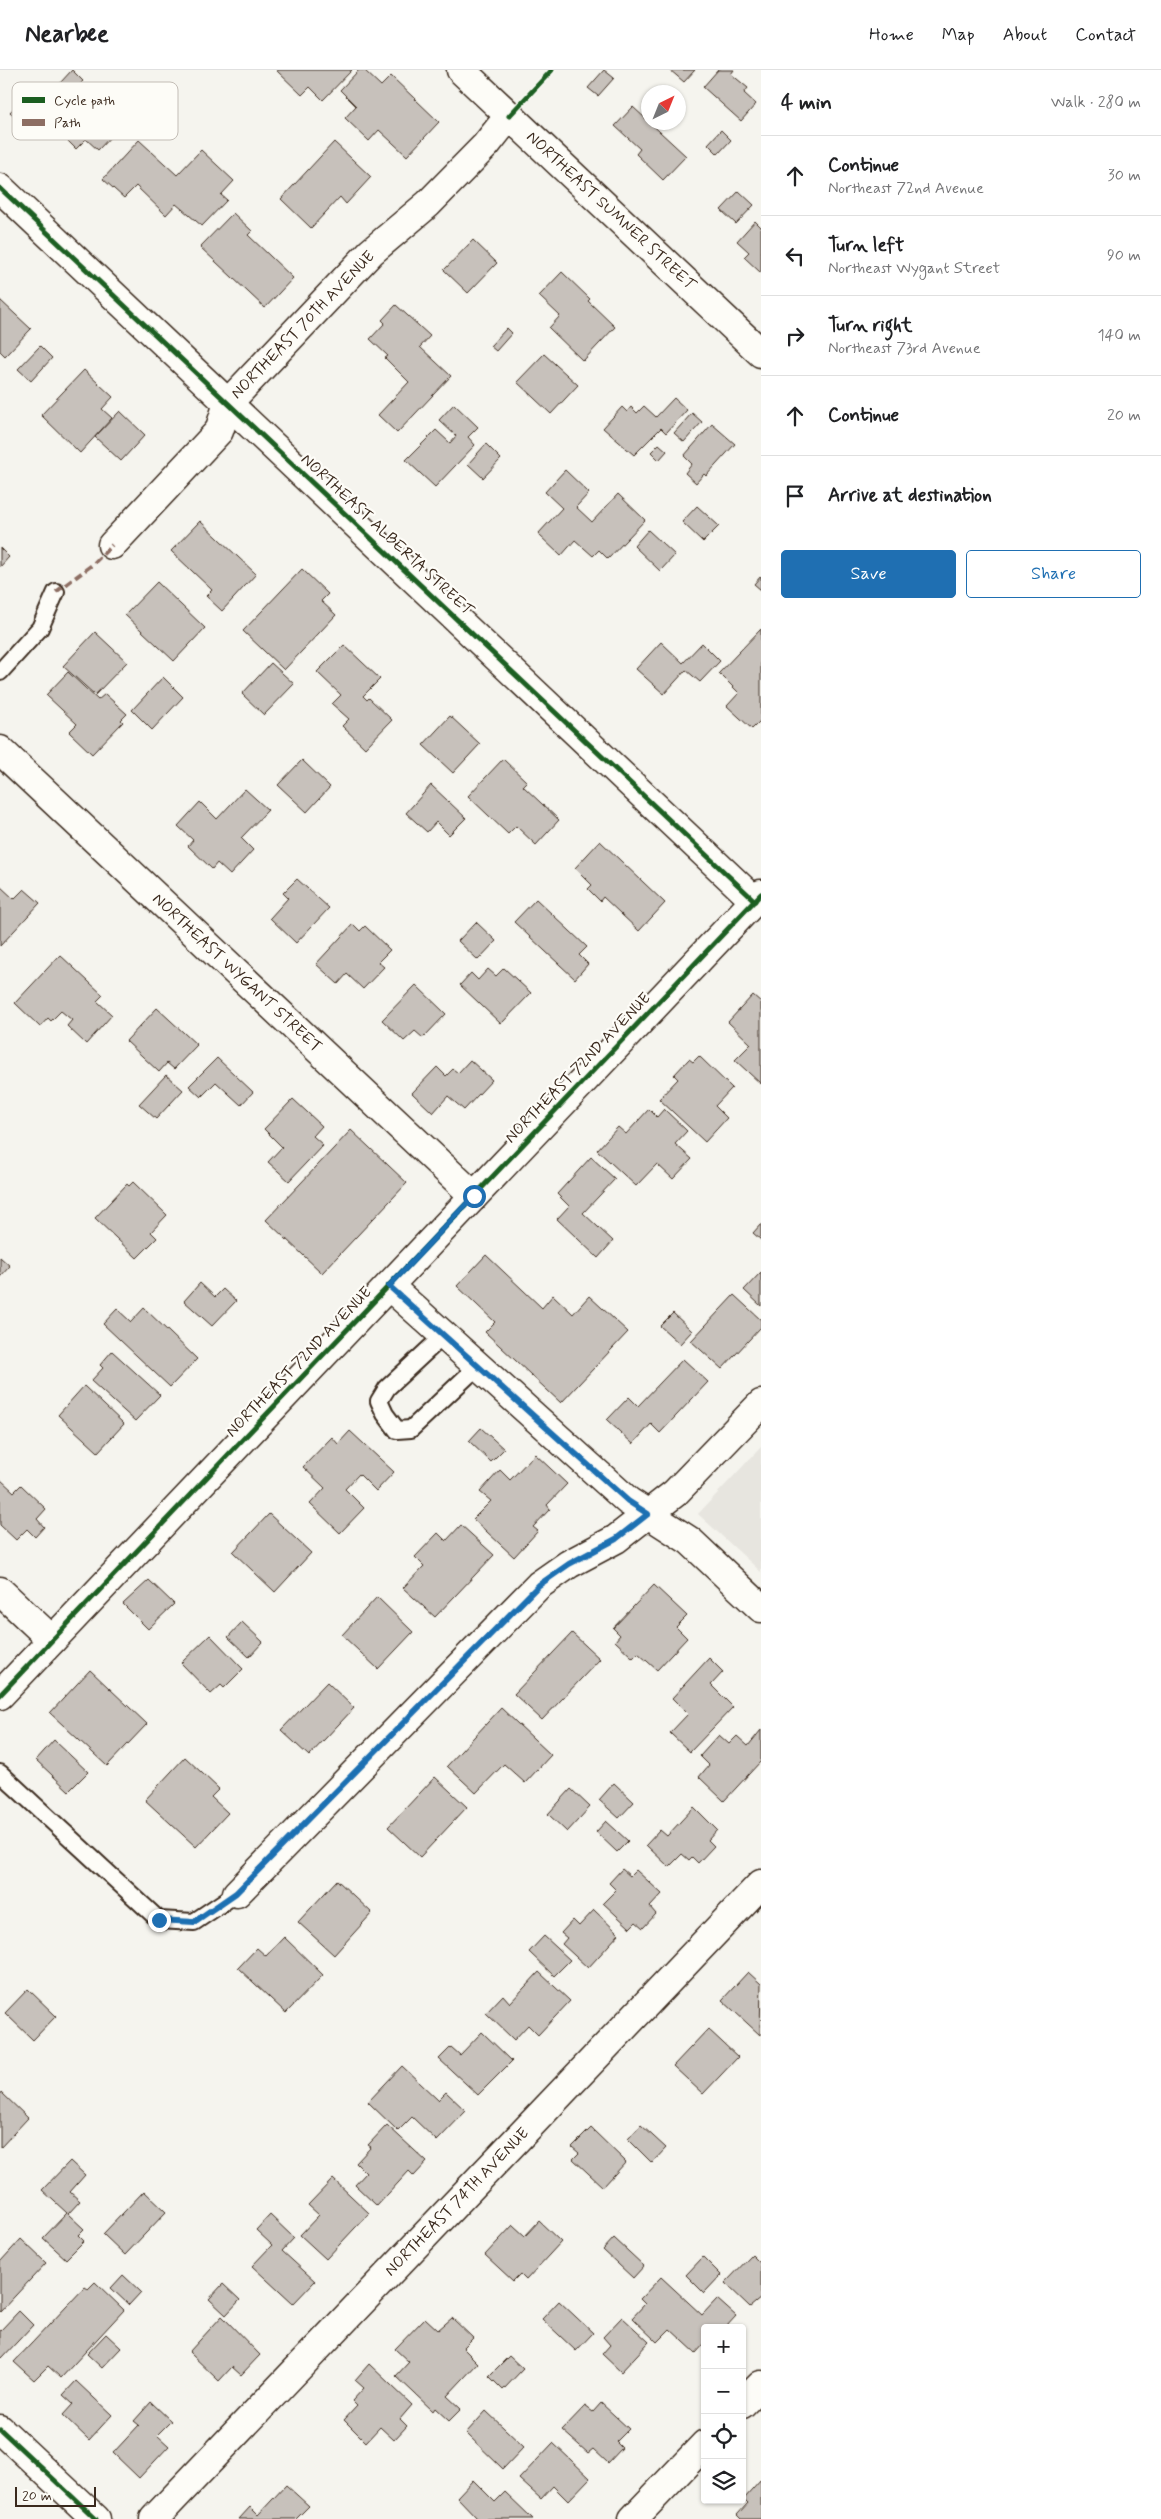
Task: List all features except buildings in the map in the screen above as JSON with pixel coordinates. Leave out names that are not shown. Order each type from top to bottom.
[{"type":"street","name":"NORTHEAST SUMNER STREET","points":[[461,70],[761,353]]},
{"type":"street","name":"NORTHEAST 70TH AVENUE","points":[[112,545],[219,431],[228,403],[371,252],[428,204],[486,145],[509,116]]},
{"type":"street","name":"NORTHEAST ALBERTA STREET","points":[[0,188],[758,898]]},
{"type":"street","name":"NORTHEAST WYGANT STREET","points":[[0,750],[474,1196]]},
{"type":"street","name":"NORTHEAST 72ND AVENUE","points":[[0,1695],[758,898]]},
{"type":"street","points":[[389,1286],[628,1501],[690,1541],[761,1608]]},
{"type":"street","points":[[236,1893],[539,1585],[569,1564],[616,1539],[675,1494],[761,1404]]},
{"type":"street","points":[[0,1591],[52,1640]]},
{"type":"street","name":"NORTHEAST 74TH AVENUE","points":[[154,2519],[761,1884]]},
{"type":"street","points":[[746,2400],[761,2385]]},
{"type":"street","points":[[0,2429],[96,2519]]},
{"type":"street","points":[[633,2519],[701,2448]]},
{"type":"lane","points":[[0,672],[40,628],[56,592]]},
{"type":"lane","points":[[444,1335],[387,1388],[379,1401],[385,1414],[397,1430],[411,1429],[478,1366]]},
{"type":"lane","points":[[0,1773],[159,1920],[194,1922],[236,1893]]},
{"type":"shaded area","points":[[761,1447],[761,1572],[698,1514]]},
{"type":"marked path","points":[[56,592],[92,565],[112,545]]},
{"type":"cycle path","points":[[509,116],[552,70]]},
{"type":"cycle path","points":[[0,188],[755,901]]},
{"type":"cycle path","points":[[0,1695],[761,894]]},
{"type":"cycle path","points":[[0,2429],[96,2519]]},
{"type":"route","points":[[159,1920],[194,1922],[236,1893],[539,1585],[569,1564],[616,1539],[648,1514],[628,1501],[389,1286],[474,1196]]}]
